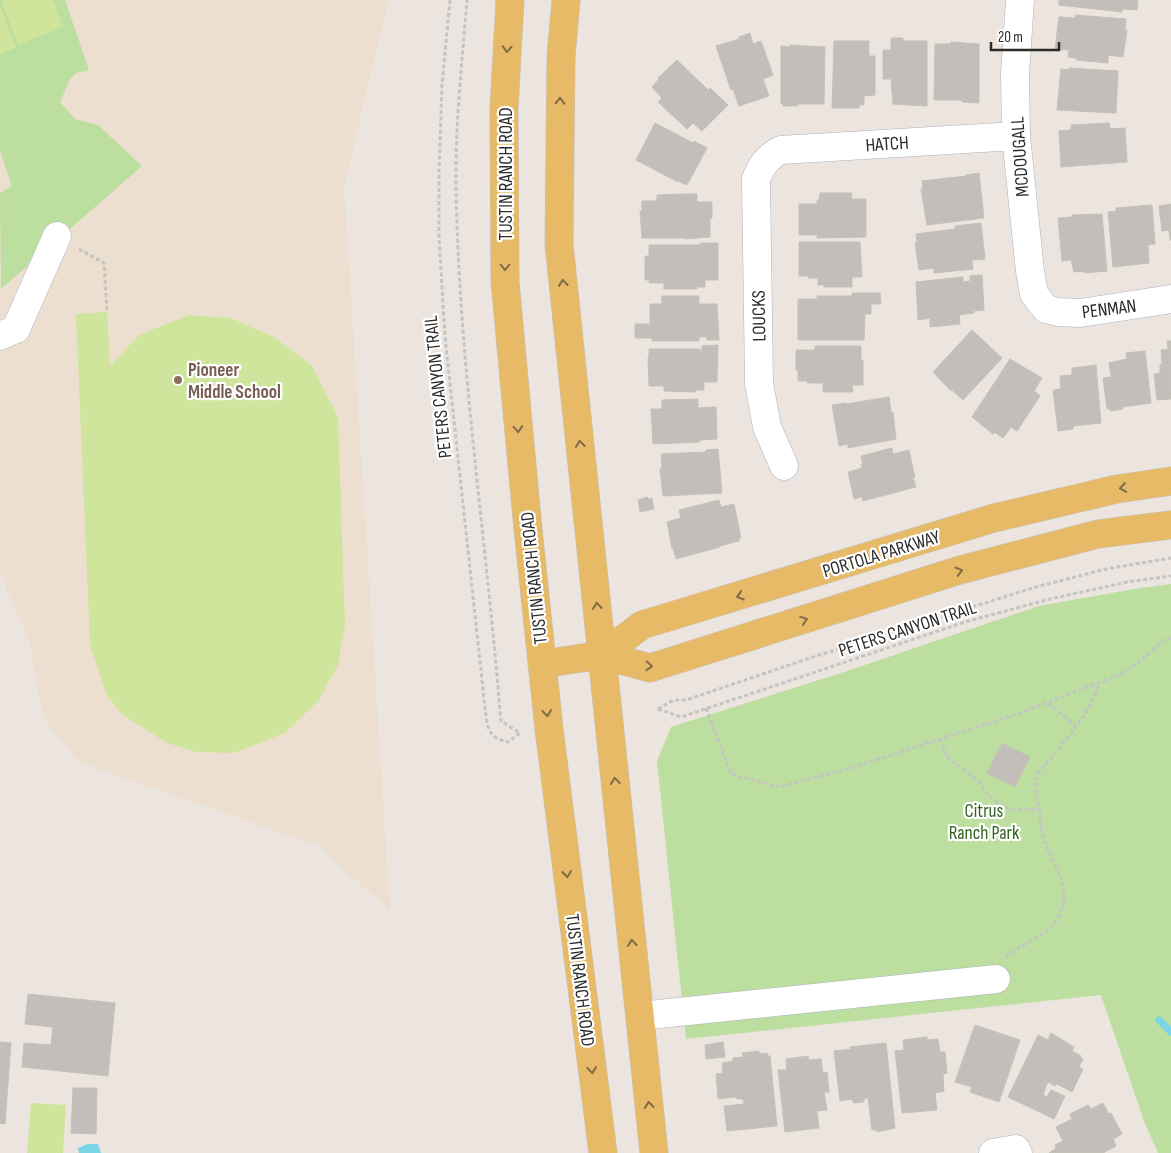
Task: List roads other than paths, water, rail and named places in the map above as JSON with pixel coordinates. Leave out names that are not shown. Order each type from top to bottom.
[{"type":"main road","name":"TUSTIN RANCH ROAD","points":[[510,0],[504,109],[505,282],[542,664],[603,1153]]},
{"type":"main road","points":[[566,0],[561,57],[559,244],[654,1153]]},
{"type":"main road","name":"PORTOLA PARKWAY","points":[[602,654],[642,625],[994,518],[1116,489],[1171,481]]},
{"type":"main road","name":"PORTOLA PARKWAY","points":[[542,664],[602,654],[650,668],[960,570],[1098,534],[1171,526]]},
{"type":"street","name":"MCDOUGALL","points":[[1020,0],[1015,74],[1016,136],[1030,271],[1034,294],[1046,309]]},
{"type":"street","name":"HATCH","points":[[763,164],[770,156],[781,150],[1016,136]]},
{"type":"street","name":"LOUCKS","points":[[763,164],[756,178],[759,383],[767,427],[784,466]]},
{"type":"street","points":[[0,336],[16,329],[57,236]]},
{"type":"street","name":"PENMAN","points":[[1046,309],[1058,312],[1080,313],[1171,299]]},
{"type":"street","points":[[640,1016],[996,978]]},
{"type":"water","points":[[88,1144],[98,1144],[101,1153],[79,1153],[78,1148]]},
{"type":"waterway","points":[[1159,1020],[1171,1032]]},
{"type":"place","name":"Pioneer Middle School","points":[[178,380]]},
{"type":"park label","name":"Citrus Ranch Park","points":[[984,821]]}]
